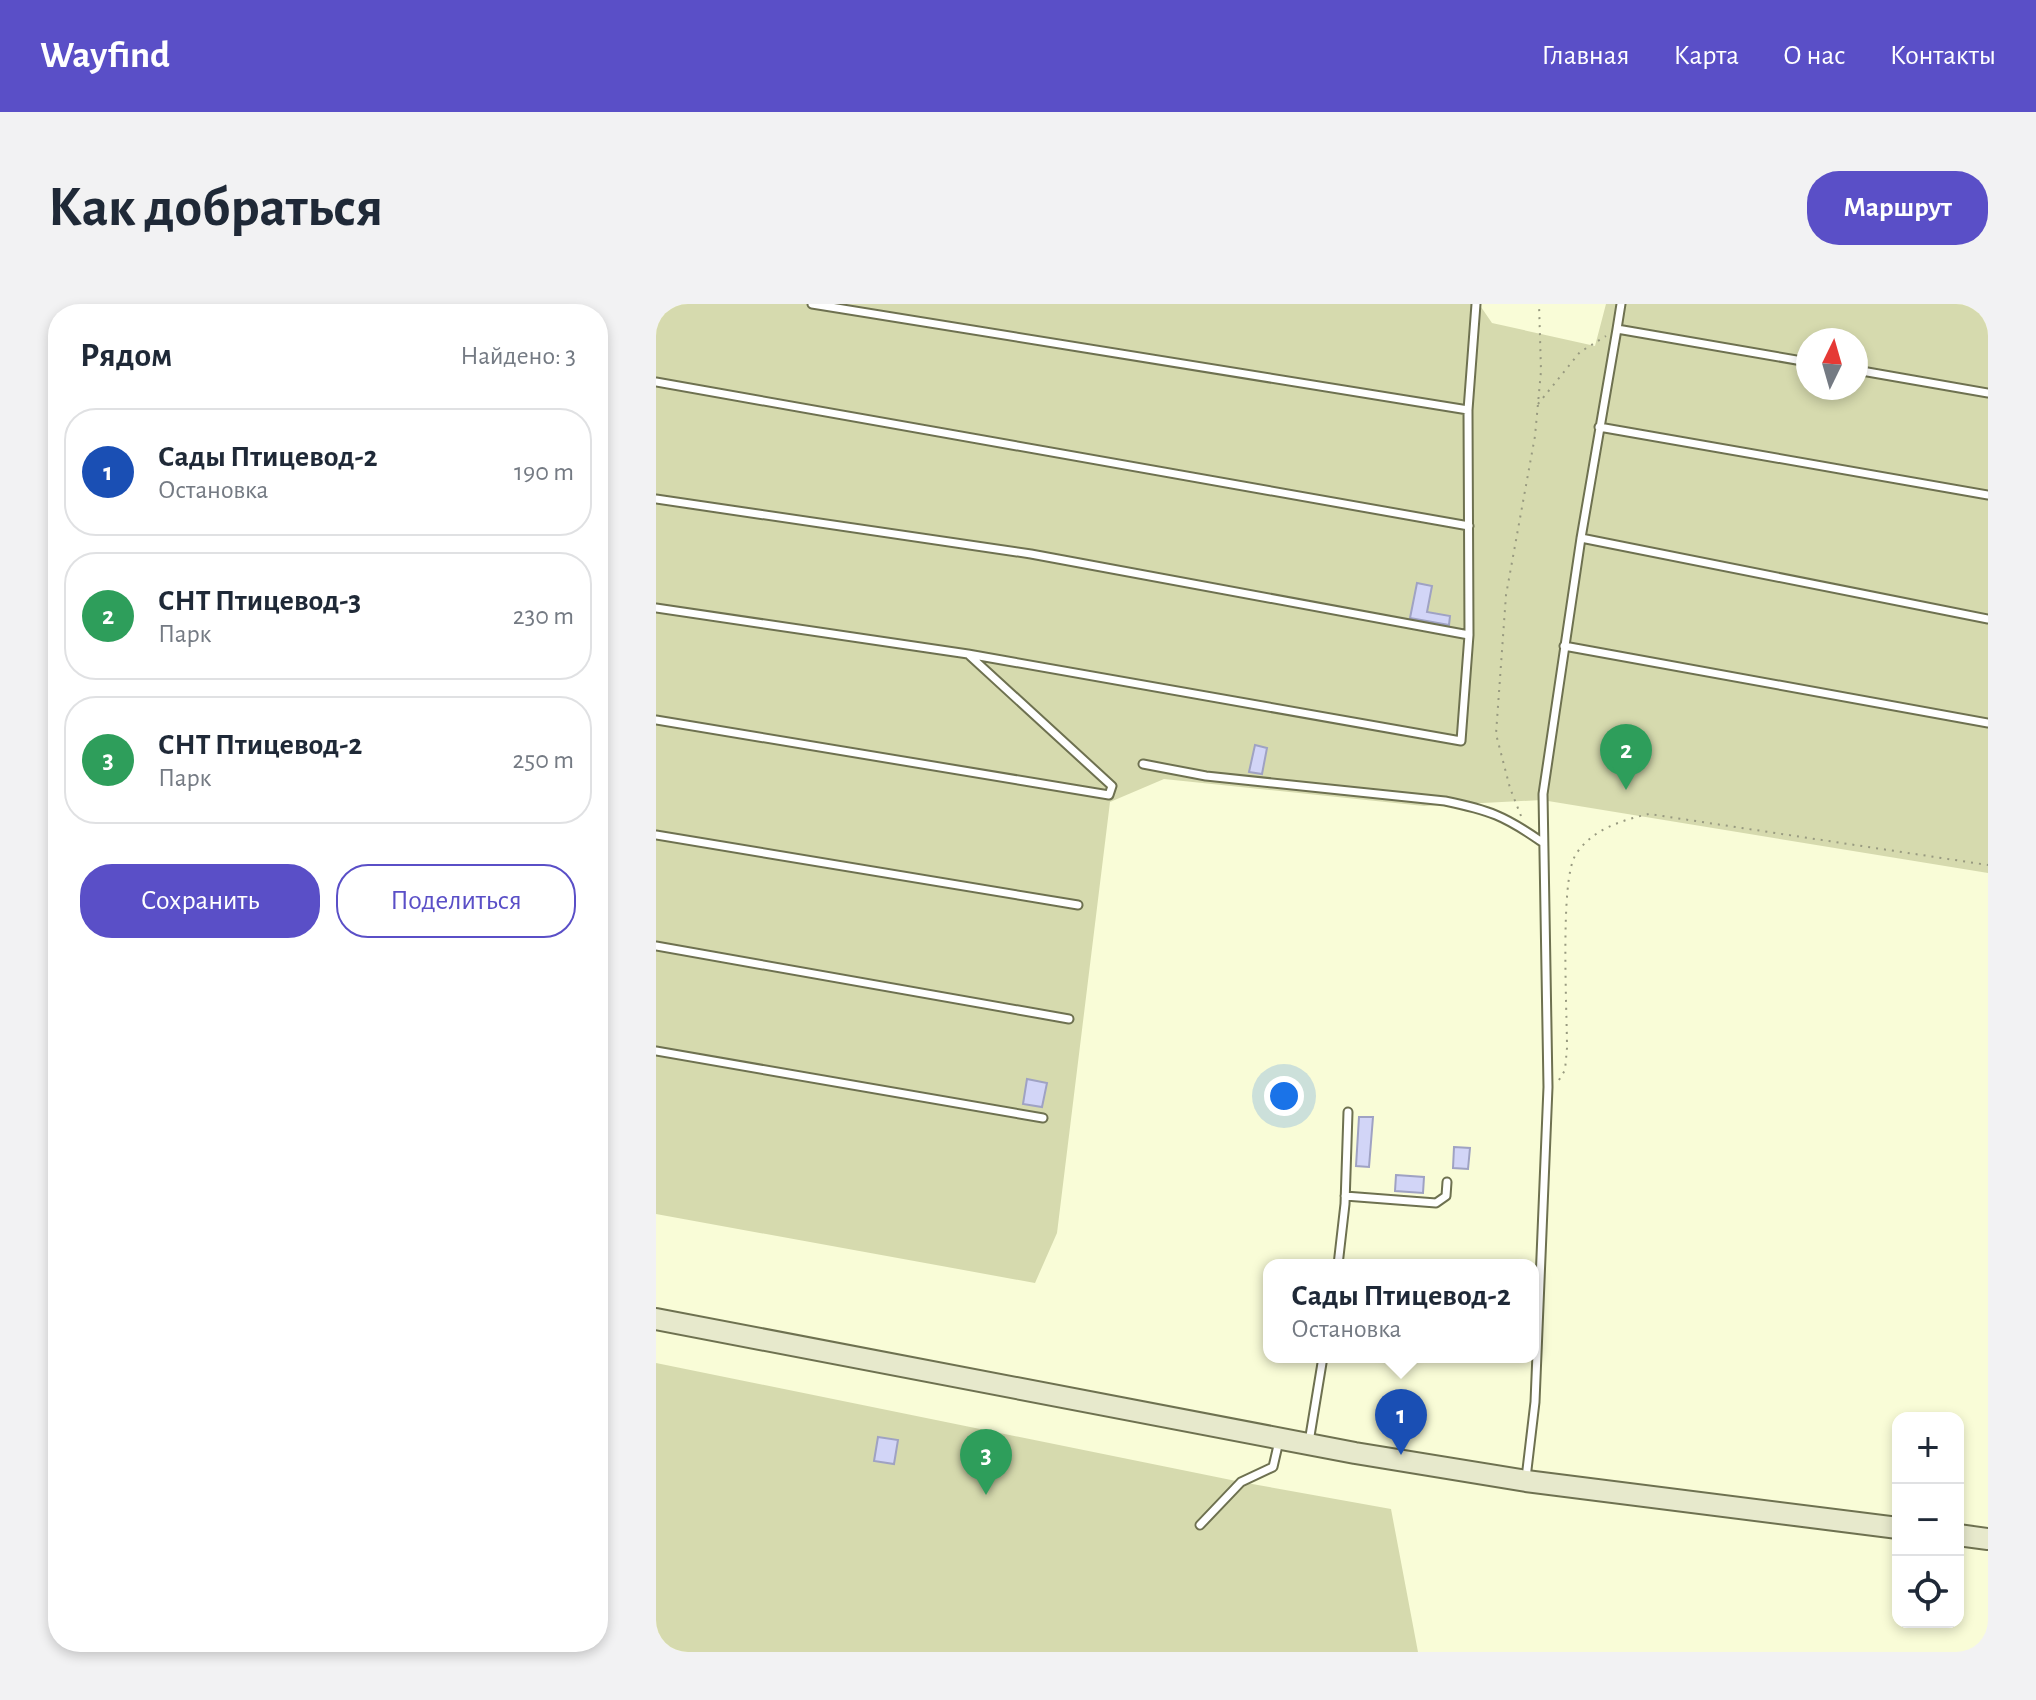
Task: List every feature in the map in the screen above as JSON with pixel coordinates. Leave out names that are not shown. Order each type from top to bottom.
[{"type":"main road","points":[[656,1319],[1355,1453],[1526,1481],[1892,1527]]},
{"type":"main road","points":[[1964,1536],[1988,1539]]},
{"type":"lane","points":[[812,304],[1468,410]]},
{"type":"lane","points":[[656,608],[968,654],[1461,741],[1469,635],[1468,410],[1476,304]]},
{"type":"lane","points":[[1539,1305],[1548,1087],[1543,794],[1581,538],[1621,304]]},
{"type":"lane","points":[[1617,329],[1796,360]]},
{"type":"lane","points":[[1868,372],[1988,393]]},
{"type":"lane","points":[[656,382],[1469,526]]},
{"type":"lane","points":[[1599,427],[1988,495]]},
{"type":"lane","points":[[656,499],[1031,554],[1469,635]]},
{"type":"lane","points":[[1581,538],[1988,619]]},
{"type":"lane","points":[[1564,646],[1988,723]]},
{"type":"lane","points":[[656,720],[1109,795],[1112,786],[968,654]]},
{"type":"lane","points":[[1143,764],[1206,776],[1445,801],[1480,808],[1510,819],[1542,842]]},
{"type":"lane","points":[[656,835],[1078,905]]},
{"type":"lane","points":[[656,946],[1069,1019]]},
{"type":"lane","points":[[656,1051],[1043,1118]]},
{"type":"lane","points":[[1339,1259],[1348,1112]]},
{"type":"lane","points":[[1345,1196],[1436,1203],[1446,1196],[1447,1182]]},
{"type":"lane","points":[[1309,1444],[1322,1363]]},
{"type":"lane","points":[[1526,1481],[1537,1363]]},
{"type":"lane","points":[[1200,1525],[1241,1482],[1273,1467],[1279,1440]]},
{"type":"path","points":[[1539,304],[1541,371],[1535,436],[1506,595],[1496,734],[1520,814],[1542,842]]},
{"type":"path","points":[[1537,405],[1580,352],[1617,329]]},
{"type":"path","points":[[1548,1087],[1559,1081],[1565,1070],[1567,884],[1575,856],[1592,837],[1619,821],[1649,814],[1988,865]]},
{"type":"green space","points":[[656,304],[1479,304],[1492,323],[1595,346],[1606,304],[1988,304],[1988,873],[1542,800],[1424,806],[1164,779],[1110,802],[1057,1233],[1035,1283],[656,1214]]},
{"type":"green space","points":[[656,1363],[1241,1482],[1391,1509],[1418,1652],[656,1652]]},
{"type":"building","points":[[1417,583],[1432,586],[1427,612],[1450,616],[1449,625],[1410,618]]},
{"type":"building","points":[[1255,745],[1267,748],[1262,774],[1249,772]]},
{"type":"building","points":[[1027,1079],[1047,1083],[1042,1107],[1023,1104]]},
{"type":"building","points":[[1359,1117],[1373,1117],[1369,1167],[1356,1166]]},
{"type":"building","points":[[1454,1147],[1470,1148],[1468,1169],[1453,1168]]},
{"type":"building","points":[[1396,1175],[1424,1177],[1423,1193],[1395,1191]]},
{"type":"building","points":[[878,1437],[898,1440],[894,1464],[874,1461]]},
{"type":"place","name":"СНТ Птицевод-3","points":[[1626,790]]},
{"type":"place","name":"Сады Птицевод-2","points":[[1401,1455]]},
{"type":"place","name":"СНТ Птицевод-2","points":[[986,1495]]}]
